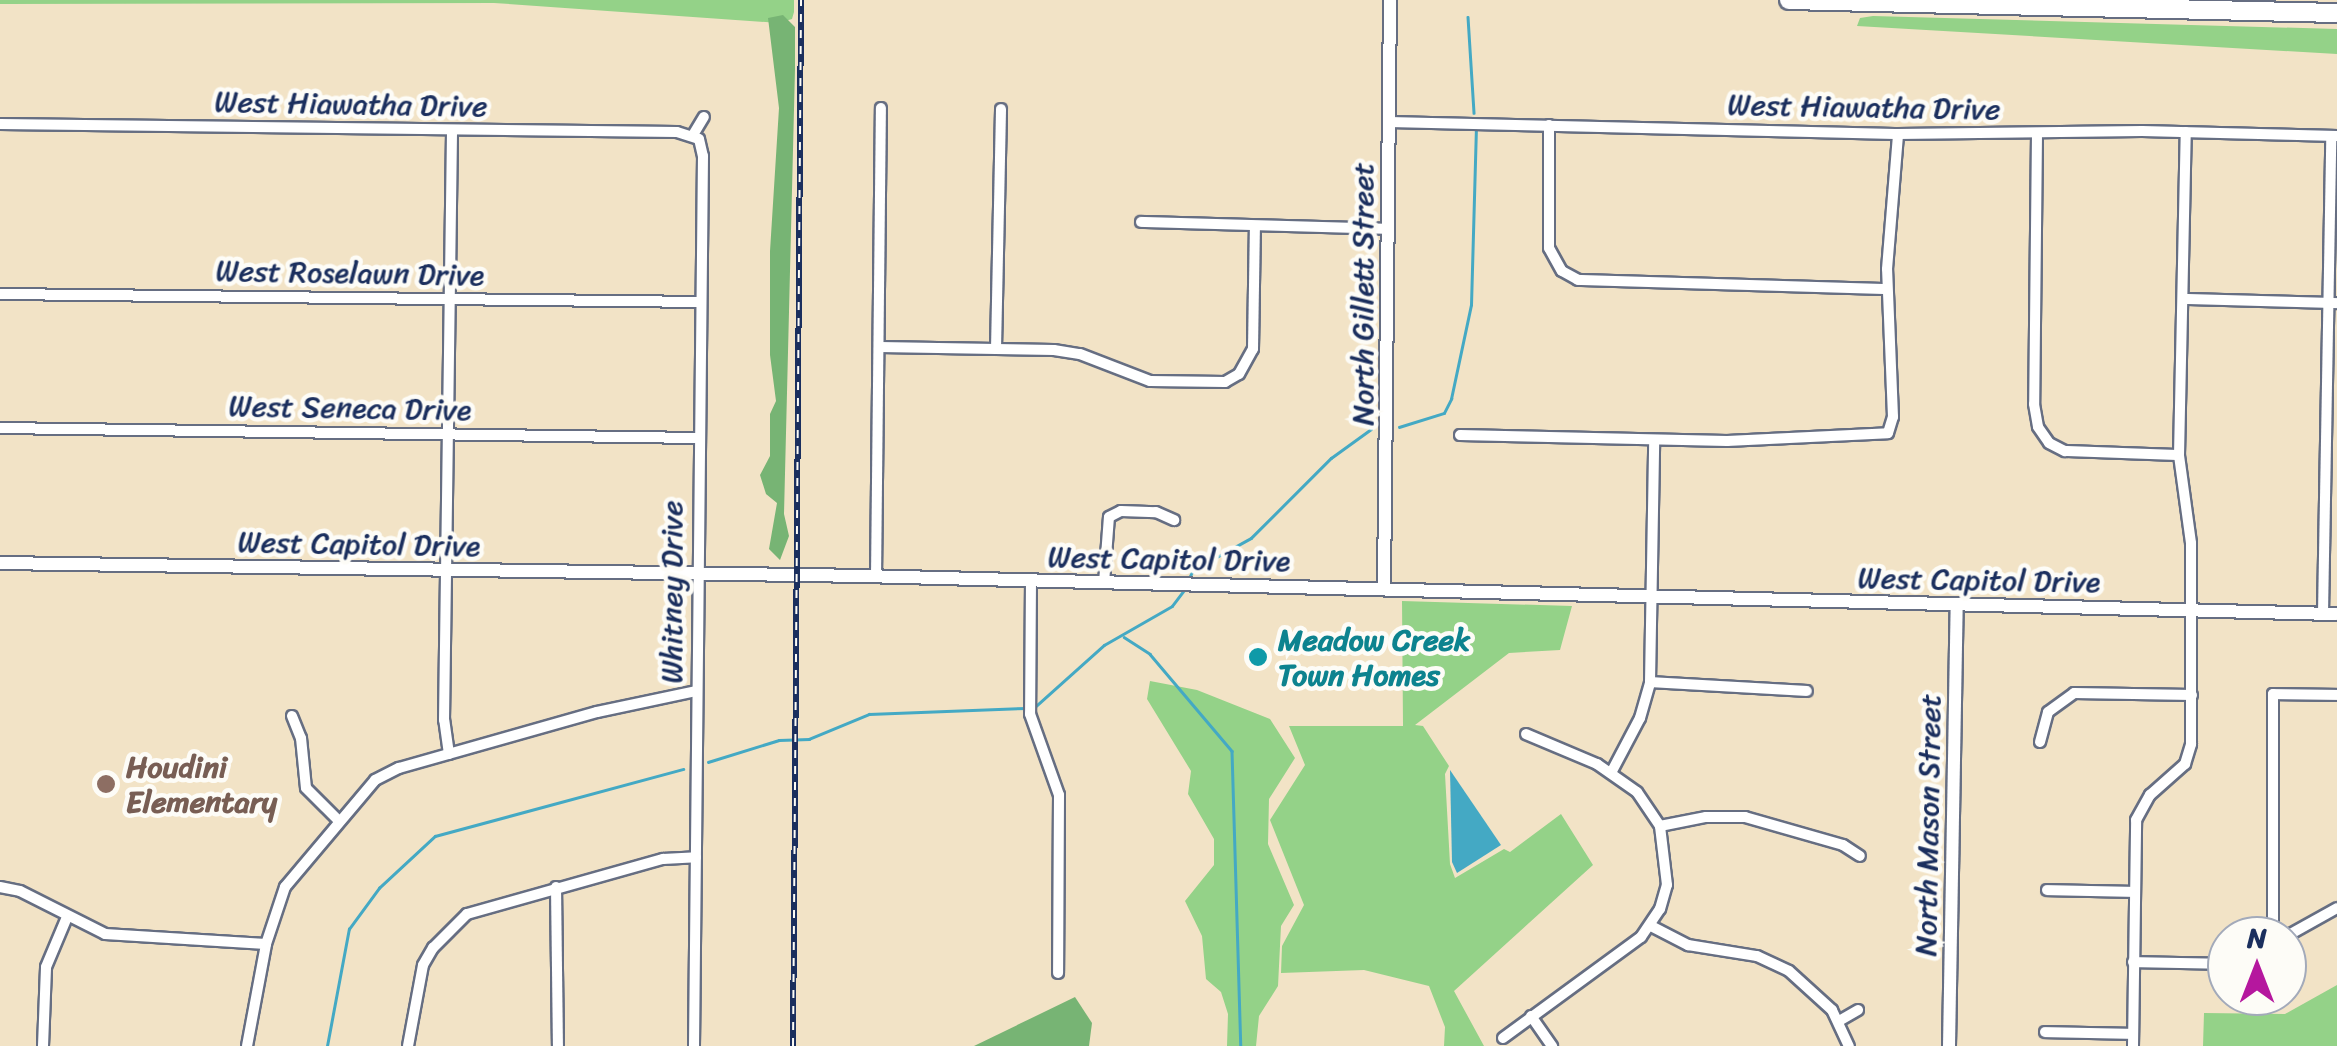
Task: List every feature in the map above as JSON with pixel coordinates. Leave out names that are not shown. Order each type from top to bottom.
[{"type":"highway","points":[[1788,0],[2337,12]]},
{"type":"street","name":"North Gillett Street","points":[[1384,589],[1390,0]]},
{"type":"street","points":[[876,576],[881,108]]},
{"type":"street","points":[[996,349],[1001,108]]},
{"type":"street","points":[[696,137],[704,117]]},
{"type":"street","name":"West Hiawatha Drive","points":[[1390,122],[1898,134],[2186,132],[2334,136]]},
{"type":"street","name":"West Hiawatha Drive","points":[[0,124],[696,137]]},
{"type":"street","points":[[1549,125],[1548,242],[1557,264],[1578,280],[1887,289]]},
{"type":"street","points":[[449,754],[444,720],[452,130]]},
{"type":"street","points":[[2045,1032],[2133,1040],[2133,892],[2138,812],[2190,756],[2191,534],[2180,456],[2186,132]]},
{"type":"street","points":[[1460,435],[1654,441],[1878,436],[1890,430],[1887,289],[1898,134]]},
{"type":"street","points":[[2037,134],[2034,404],[2038,428],[2049,442],[2075,452],[2180,456]]},
{"type":"street","points":[[2330,613],[2334,136]]},
{"type":"street","name":"Whitney Drive","points":[[694,1046],[703,156],[696,137]]},
{"type":"street","points":[[1142,222],[1388,229]]},
{"type":"street","points":[[880,347],[1066,351],[1160,382],[1210,384],[1232,378],[1253,349],[1255,226]]},
{"type":"street","name":"West Roselawn Drive","points":[[0,294],[700,302]]},
{"type":"street","points":[[2184,299],[2333,303]]},
{"type":"street","name":"West Seneca Drive","points":[[0,428],[699,438]]},
{"type":"street","points":[[1611,773],[1640,718],[1650,682],[1654,441]]},
{"type":"street","points":[[1104,582],[1109,516],[1121,511],[1156,512],[1174,520]]},
{"type":"street","name":"West Capitol Drive","points":[[0,563],[876,576],[2330,613]]},
{"type":"street","points":[[1031,581],[1030,708],[1059,794],[1058,973]]},
{"type":"street","name":"North Mason Street","points":[[1948,1046],[1957,604]]},
{"type":"street","points":[[1650,682],[1807,691]]},
{"type":"street","points":[[247,1046],[266,944],[285,887],[375,780],[449,754],[664,694],[697,691]]},
{"type":"street","points":[[2040,742],[2044,720],[2054,704],[2074,692],[2192,695]]},
{"type":"street","points":[[2273,916],[2273,694],[2337,696]]},
{"type":"street","points":[[292,716],[301,738],[306,788],[338,820]]},
{"type":"street","points":[[1503,1038],[1628,948],[1651,926],[1667,885],[1660,826],[1637,792],[1611,773],[1526,734]]},
{"type":"street","points":[[1660,826],[1706,817],[1745,817],[1800,831],[1860,856]]},
{"type":"street","points":[[408,1046],[423,965],[433,948],[473,910],[662,859],[696,857]]},
{"type":"street","points":[[0,887],[20,891],[67,918],[118,937],[266,944]]},
{"type":"street","points":[[556,887],[558,1046]]},
{"type":"street","points":[[2047,890],[2133,892]]},
{"type":"street","points":[[2307,925],[2337,908]]},
{"type":"street","points":[[43,1046],[46,967],[67,918]]},
{"type":"street","points":[[1651,926],[1688,945],[1743,952],[1776,963],[1816,991],[1839,1021],[1849,1046]]},
{"type":"street","points":[[2134,962],[2207,964]]},
{"type":"street","points":[[1839,1021],[1858,1010]]},
{"type":"street","points":[[1532,1016],[1552,1046]]},
{"type":"green space","points":[[0,0],[794,0],[794,12],[792,19],[779,23],[494,3],[0,4]]},
{"type":"green space","points":[[783,15],[795,27],[795,69],[784,514],[789,536],[780,560],[769,549],[777,503],[766,494],[760,475],[770,456],[770,414],[776,401],[770,355],[770,251],[779,108],[768,18]]},
{"type":"green space","points":[[1860,18],[2337,29],[2337,54],[1857,26]]},
{"type":"green space","points":[[1402,601],[1572,606],[1560,650],[1509,653],[1415,725],[1423,726],[1449,766],[1445,774],[1450,864],[1455,878],[1504,849],[1510,852],[1561,814],[1593,865],[1454,991],[1484,1046],[1444,1046],[1445,1027],[1429,986],[1364,970],[1281,973],[1282,946],[1304,905],[1270,820],[1305,765],[1289,726],[1403,726]]},
{"type":"green space","points":[[1150,681],[1197,690],[1270,719],[1295,758],[1269,799],[1268,844],[1294,905],[1281,926],[1278,986],[1259,1016],[1256,1046],[1227,1046],[1228,1014],[1221,992],[1206,979],[1202,936],[1185,901],[1214,865],[1214,839],[1188,794],[1191,771],[1147,699]]},
{"type":"green space","points":[[2337,985],[2337,1046],[2203,1046],[2204,1013],[2307,1016],[2307,1002]]},
{"type":"green space","points":[[1075,997],[1092,1023],[1089,1046],[974,1046]]},
{"type":"water","points":[[1450,770],[1501,845],[1457,873],[1452,862]]},
{"type":"waterway","points":[[1468,17],[1474,113]]},
{"type":"waterway","points":[[1399,427],[1444,413],[1451,399],[1471,305],[1476,131]]},
{"type":"waterway","points":[[1189,578],[1193,570],[1251,538],[1331,458],[1371,429]]},
{"type":"waterway","points":[[1036,706],[1104,645],[1172,606],[1184,590]]},
{"type":"waterway","points":[[1124,637],[1150,654],[1232,751],[1241,1046]]},
{"type":"waterway","points":[[708,762],[779,740],[809,739],[869,714],[1028,708]]},
{"type":"waterway","points":[[327,1046],[349,929],[379,888],[435,836],[683,769]]},
{"type":"railway","points":[[793,1046],[801,0]]},
{"type":"place","name":"Meadow Creek Town Homes","points":[[1258,657]]},
{"type":"place","name":"Houdini Elementary","points":[[106,784]]}]
